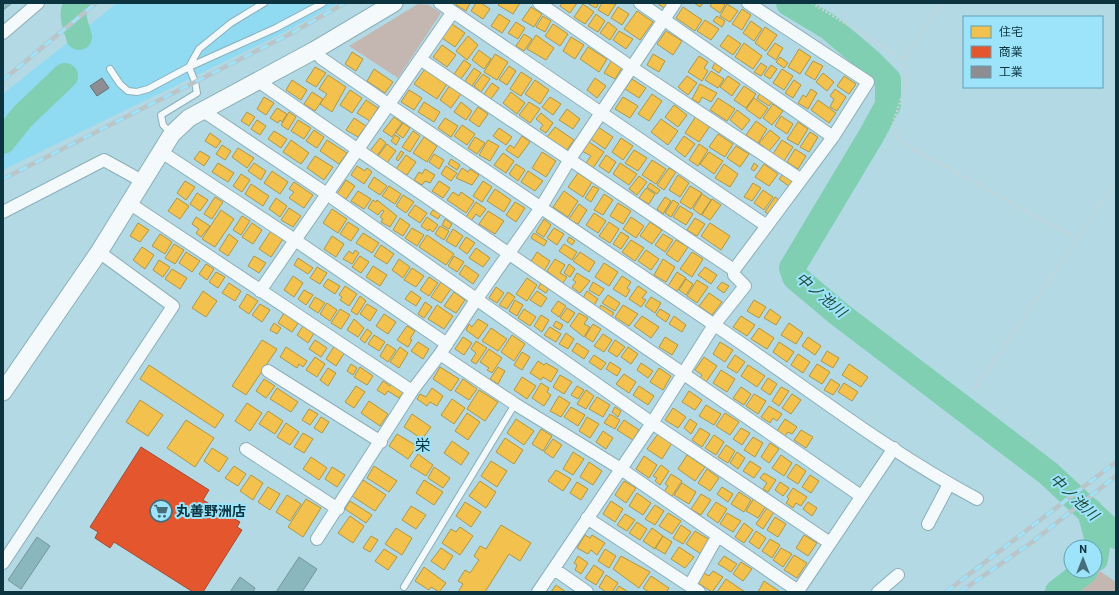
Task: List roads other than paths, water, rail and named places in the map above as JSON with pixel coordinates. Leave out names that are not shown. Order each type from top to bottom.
[{"type":"street","points":[[3,33],[38,3]]},
{"type":"street","points":[[3,392],[99,252],[160,151],[172,134],[190,118],[316,50],[394,3]]},
{"type":"street","points":[[440,3],[452,13],[767,226]]},
{"type":"street","points":[[539,3],[631,67],[800,179]]},
{"type":"street","points":[[640,3],[833,136]]},
{"type":"street","points":[[318,539],[412,391],[444,349],[476,300],[540,209],[570,159],[675,3]]},
{"type":"street","points":[[538,592],[652,422],[714,325],[745,286],[734,275],[734,270],[833,136],[868,82],[748,3]]},
{"type":"street","points":[[260,292],[452,13]]},
{"type":"street","points":[[316,50],[321,58],[540,209],[714,325],[894,448],[950,484],[977,499]]},
{"type":"street","points":[[420,59],[734,270]]},
{"type":"street","points":[[258,81],[861,496]]},
{"type":"street","points":[[203,111],[327,194],[476,300],[830,543]]},
{"type":"street","points":[[160,151],[295,240],[444,349],[515,404],[621,469],[717,537],[798,591],[894,448]]},
{"type":"street","points":[[3,212],[104,160],[142,181]]},
{"type":"street","points":[[129,203],[260,292],[412,391]]},
{"type":"street","points":[[3,563],[173,306],[99,252]]},
{"type":"street","points":[[268,371],[381,442]]},
{"type":"street","points":[[246,449],[338,509]]},
{"type":"street","points":[[928,524],[950,484]]},
{"type":"street","points":[[587,518],[694,588],[717,537]]},
{"type":"street","points":[[554,569],[588,592]]},
{"type":"street","points":[[878,592],[898,575]]},
{"type":"lane","points":[[172,134],[163,125],[161,115],[197,93],[190,67],[199,48],[231,23],[264,3]]},
{"type":"lane","points":[[110,69],[120,84],[128,91],[137,92],[148,89],[190,67],[276,28],[323,3]]},
{"type":"lane","points":[[404,586],[515,404]]},
{"type":"waterway","points":[[78,3],[75,7],[74,15],[79,37]]},
{"type":"waterway","name":"中ノ池川","points":[[789,3],[829,27],[870,62],[888,80],[888,105],[792,268],[795,277],[839,314],[1048,473],[1116,536]]},
{"type":"waterway","points":[[3,141],[23,116],[65,76]]},
{"type":"waterway","points":[[1090,511],[1097,539]]},
{"type":"waterway","points":[[1058,592],[1075,579]]},
{"type":"railway","points":[[3,80],[96,3]]},
{"type":"railway","points":[[3,179],[288,35],[345,3]]},
{"type":"railway","points":[[946,592],[1116,462]]},
{"type":"railway","points":[[960,592],[1031,543],[1116,476]]},
{"type":"place","name":"丸善野洲店","points":[[161,511]]},
{"type":"district","name":"栄","points":[[423,445]]}]
